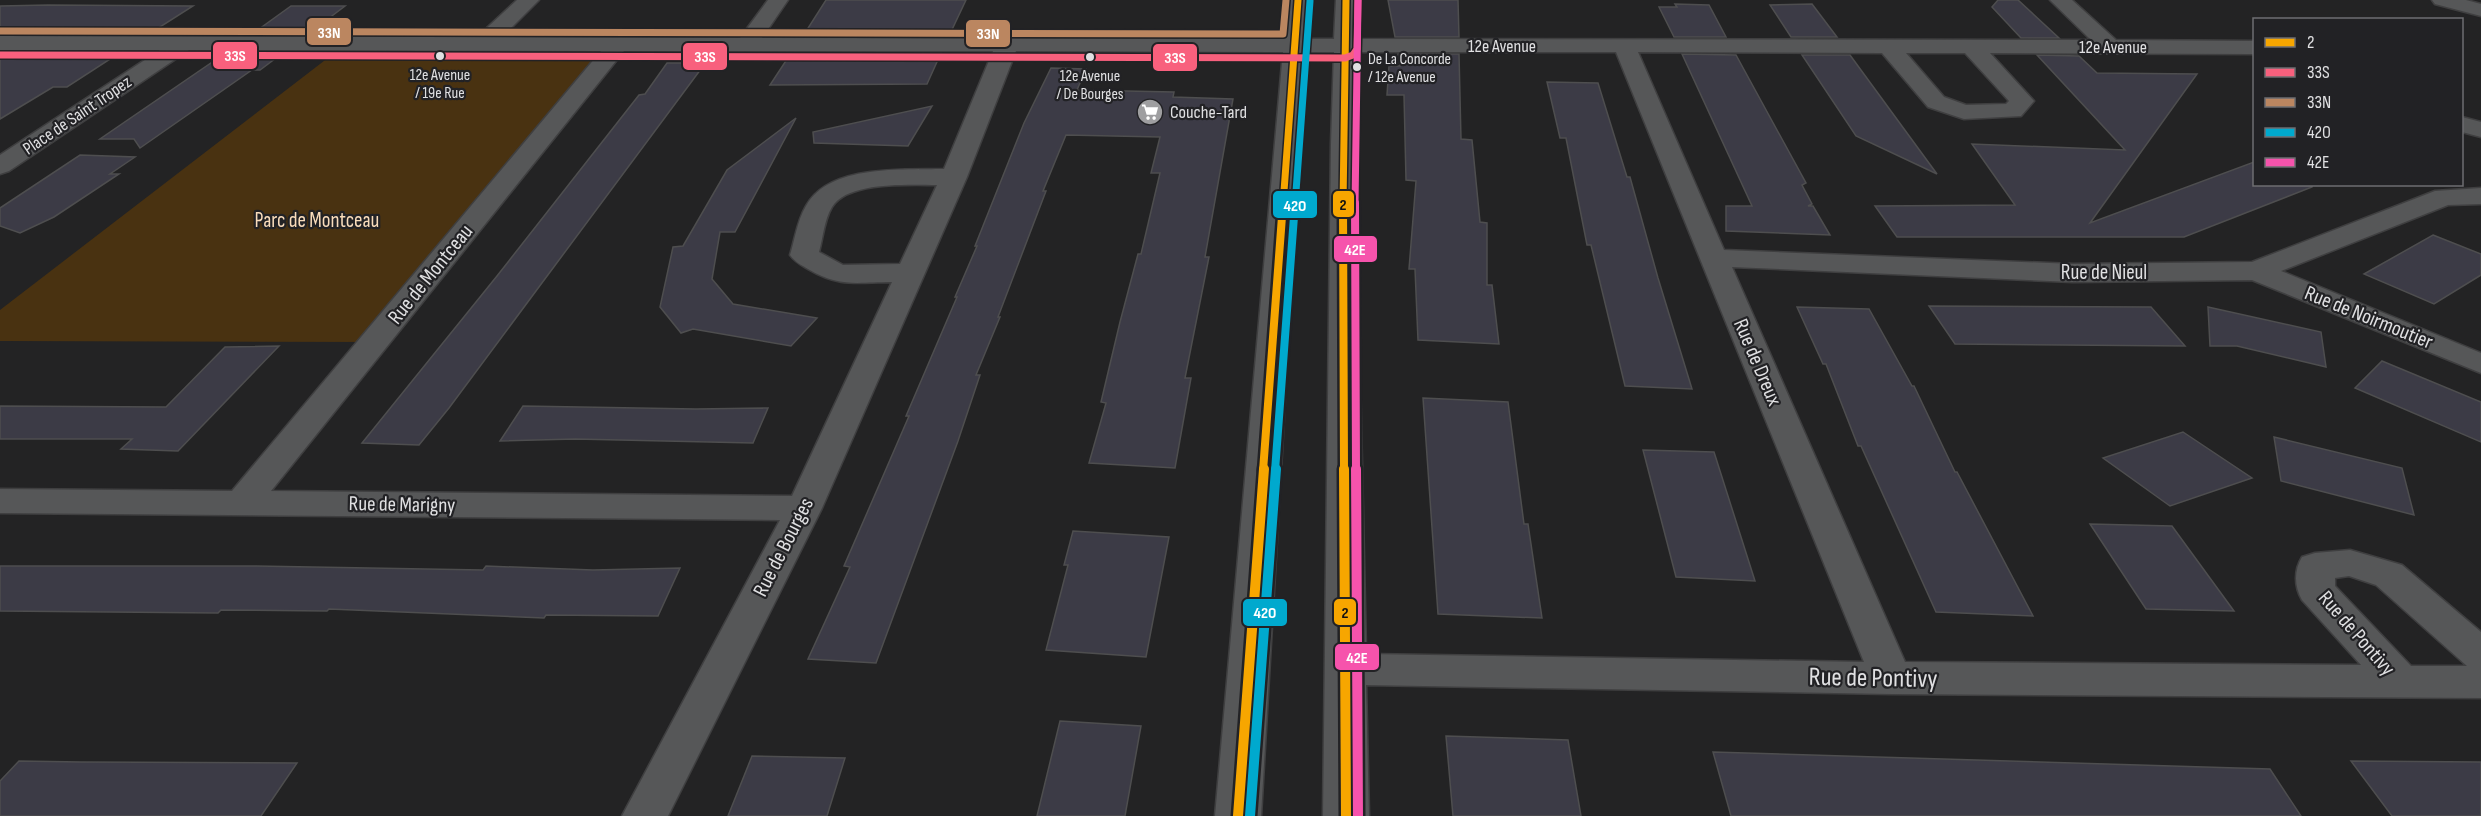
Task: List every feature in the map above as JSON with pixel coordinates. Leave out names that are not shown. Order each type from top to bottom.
[{"type":"street","points":[[482,44],[529,0]]},
{"type":"street","points":[[747,44],[778,0]]},
{"type":"street","points":[[1238,816],[1298,0]]},
{"type":"street","points":[[1346,0],[1346,816]]},
{"type":"street","points":[[2060,0],[2111,46]]},
{"type":"street","points":[[2442,0],[2471,9]]},
{"type":"street","name":"12e Avenue","points":[[0,43],[2253,47]]},
{"type":"street","name":"Place de Saint Tropez","points":[[0,166],[185,44]]},
{"type":"street","name":"Rue de Montceau","points":[[242,503],[618,44]]},
{"type":"street","name":"Rue de Bourges","points":[[645,816],[804,508],[954,177],[1007,45]]},
{"type":"street","name":"Rue de Dreux","points":[[1624,46],[1891,678]]},
{"type":"street","points":[[1888,46],[1936,102],[1964,112],[2013,111],[2022,101],[1971,46]]},
{"type":"street","points":[[2463,124],[2481,130]]},
{"type":"street","points":[[910,273],[837,274],[804,255],[820,204],[841,186],[858,181],[954,177]]},
{"type":"street","name":"Rue de Nieul","points":[[1714,258],[2073,273],[2256,271],[2444,197],[2481,196]]},
{"type":"street","name":"Rue de Noirmoutier","points":[[2256,271],[2481,364]]},
{"type":"street","name":"Rue de Marigny","points":[[0,501],[804,508]]},
{"type":"street","name":"Rue de Pontivy","points":[[2400,681],[2316,590],[2315,566],[2350,564],[2389,574],[2481,655]]},
{"type":"street","name":"Rue de Pontivy","points":[[1345,669],[1891,678],[2481,681]]},
{"type":"green space","name":"Parc de Montceau","points":[[346,44],[618,44],[375,342],[0,341],[0,310]]},
{"type":"building","points":[[826,0],[966,0],[949,36],[803,36]]},
{"type":"building","points":[[1388,0],[1458,0],[1459,37],[1395,37]]},
{"type":"building","points":[[1998,0],[2018,0],[2059,38],[2021,38],[1992,7]]},
{"type":"building","points":[[1675,4],[1709,5],[1726,37],[1674,37],[1659,7],[1677,7]]},
{"type":"building","points":[[1812,4],[1837,37],[1791,37],[1770,5]]},
{"type":"building","points":[[0,6],[193,6],[149,34],[0,34]]},
{"type":"building","points":[[291,6],[345,6],[308,34],[252,34]]},
{"type":"building","points":[[0,52],[121,52],[67,87],[53,87],[0,119]]},
{"type":"building","points":[[227,52],[284,52],[260,70],[252,70],[140,148],[134,139],[100,139]]},
{"type":"building","points":[[791,53],[941,53],[927,84],[770,85]]},
{"type":"building","points":[[1398,54],[1459,54],[1461,139],[1472,140],[1480,222],[1487,223],[1487,285],[1492,285],[1499,344],[1418,340],[1415,269],[1409,269],[1416,181],[1406,180],[1404,95],[1387,95],[1389,66],[1400,66]]},
{"type":"building","points":[[1682,54],[1736,55],[1806,183],[1802,185],[1812,204],[1808,206],[1813,206],[1830,235],[1726,231],[1726,206],[1752,206]]},
{"type":"building","points":[[1802,55],[1850,55],[1937,174],[1856,136]]},
{"type":"building","points":[[2037,55],[2079,56],[2097,73],[2197,74],[2090,223],[2253,162],[2253,186],[2312,187],[2184,237],[1897,237],[1875,206],[2015,205],[1972,144],[2125,150]]},
{"type":"building","points":[[667,63],[701,63],[697,69],[701,69],[449,408],[419,445],[362,443],[639,95],[645,94]]},
{"type":"building","points":[[1051,68],[1086,69],[1077,90],[1174,92],[1173,97],[1233,99],[1205,257],[1209,257],[1185,378],[1191,378],[1175,468],[1089,463],[1106,403],[1101,402],[1120,322],[1138,254],[1141,254],[1160,173],[1151,173],[1160,137],[1066,135],[1043,191],[1046,191],[998,317],[1000,317],[976,375],[980,375],[958,441],[876,663],[808,659],[850,567],[844,566],[909,416],[906,416],[957,297],[955,297],[1024,123]]},
{"type":"building","points":[[1547,82],[1598,83],[1627,177],[1630,177],[1692,389],[1625,386],[1591,245],[1587,245],[1566,138],[1560,138]]},
{"type":"building","points":[[932,106],[908,146],[814,143],[813,132]]},
{"type":"building","points":[[796,118],[735,232],[720,232],[712,279],[733,304],[817,318],[791,346],[693,329],[681,333],[660,307],[673,247],[683,246],[727,170]]},
{"type":"building","points":[[80,155],[135,157],[110,174],[119,174],[54,217],[20,233],[0,226],[0,208]]},
{"type":"building","points":[[2433,235],[2481,254],[2481,275],[2434,304],[2364,274]]},
{"type":"building","points":[[1929,306],[2151,307],[2185,346],[1955,344]]},
{"type":"building","points":[[1797,307],[1869,309],[1914,386],[1955,472],[2033,616],[1936,612],[1861,446],[1858,446],[1826,364],[1823,364]]},
{"type":"building","points":[[2208,307],[2321,332],[2326,367],[2237,346],[2210,346]]},
{"type":"building","points":[[279,346],[178,451],[121,449],[132,439],[0,439],[0,406],[166,407],[225,347]]},
{"type":"building","points":[[2382,361],[2481,402],[2481,442],[2355,388]]},
{"type":"building","points":[[1423,398],[1508,402],[1524,524],[1528,524],[1542,618],[1438,614]]},
{"type":"building","points":[[523,406],[768,408],[753,443],[575,439],[500,441]]},
{"type":"building","points":[[2183,432],[2252,478],[2170,506],[2103,458]]},
{"type":"building","points":[[2274,437],[2402,468],[2414,515],[2281,481]]},
{"type":"building","points":[[1643,450],[1714,452],[1755,581],[1676,577]]},
{"type":"building","points":[[2090,524],[2172,526],[2234,611],[2146,609]]},
{"type":"building","points":[[1073,531],[1169,537],[1146,657],[1046,650],[1068,565],[1064,565]]},
{"type":"building","points":[[0,566],[256,566],[483,570],[486,566],[593,570],[680,568],[658,616],[546,615],[544,618],[329,609],[327,611],[221,610],[218,613],[0,611]]},
{"type":"building","points":[[1060,721],[1141,726],[1125,816],[1037,816]]},
{"type":"building","points":[[1446,736],[1568,740],[1581,816],[1453,816]]},
{"type":"building","points":[[1713,752],[2270,769],[2301,816],[1731,816]]},
{"type":"building","points":[[752,756],[845,758],[827,816],[728,816]]},
{"type":"building","points":[[19,761],[297,763],[261,816],[0,816],[0,781]]},
{"type":"building","points":[[2351,761],[2481,762],[2481,816],[2392,816]]},
{"type":"transit line","name":"33N","points":[[0,31],[1283,34],[1286,0]]},
{"type":"transit line","name":"2","points":[[1238,816],[1298,0]]},
{"type":"transit line","name":"2","points":[[1346,0],[1343,144],[1346,816]]},
{"type":"transit line","name":"33S","points":[[0,55],[1345,58],[1353,55],[1357,49],[1358,0]]},
{"type":"transit line","name":"42E","points":[[1358,0],[1355,144],[1358,816]]},
{"type":"transit line","name":"42O","points":[[1250,816],[1310,1]]},
{"type":"place","name":"12e Avenue / 19e Rue","points":[[440,56]]},
{"type":"place","name":"12e Avenue / De Bourges","points":[[1090,57]]},
{"type":"place","name":"De La Concorde / 12e Avenue","points":[[1357,67]]},
{"type":"place","name":"Couche-Tard","points":[[1150,112]]}]
